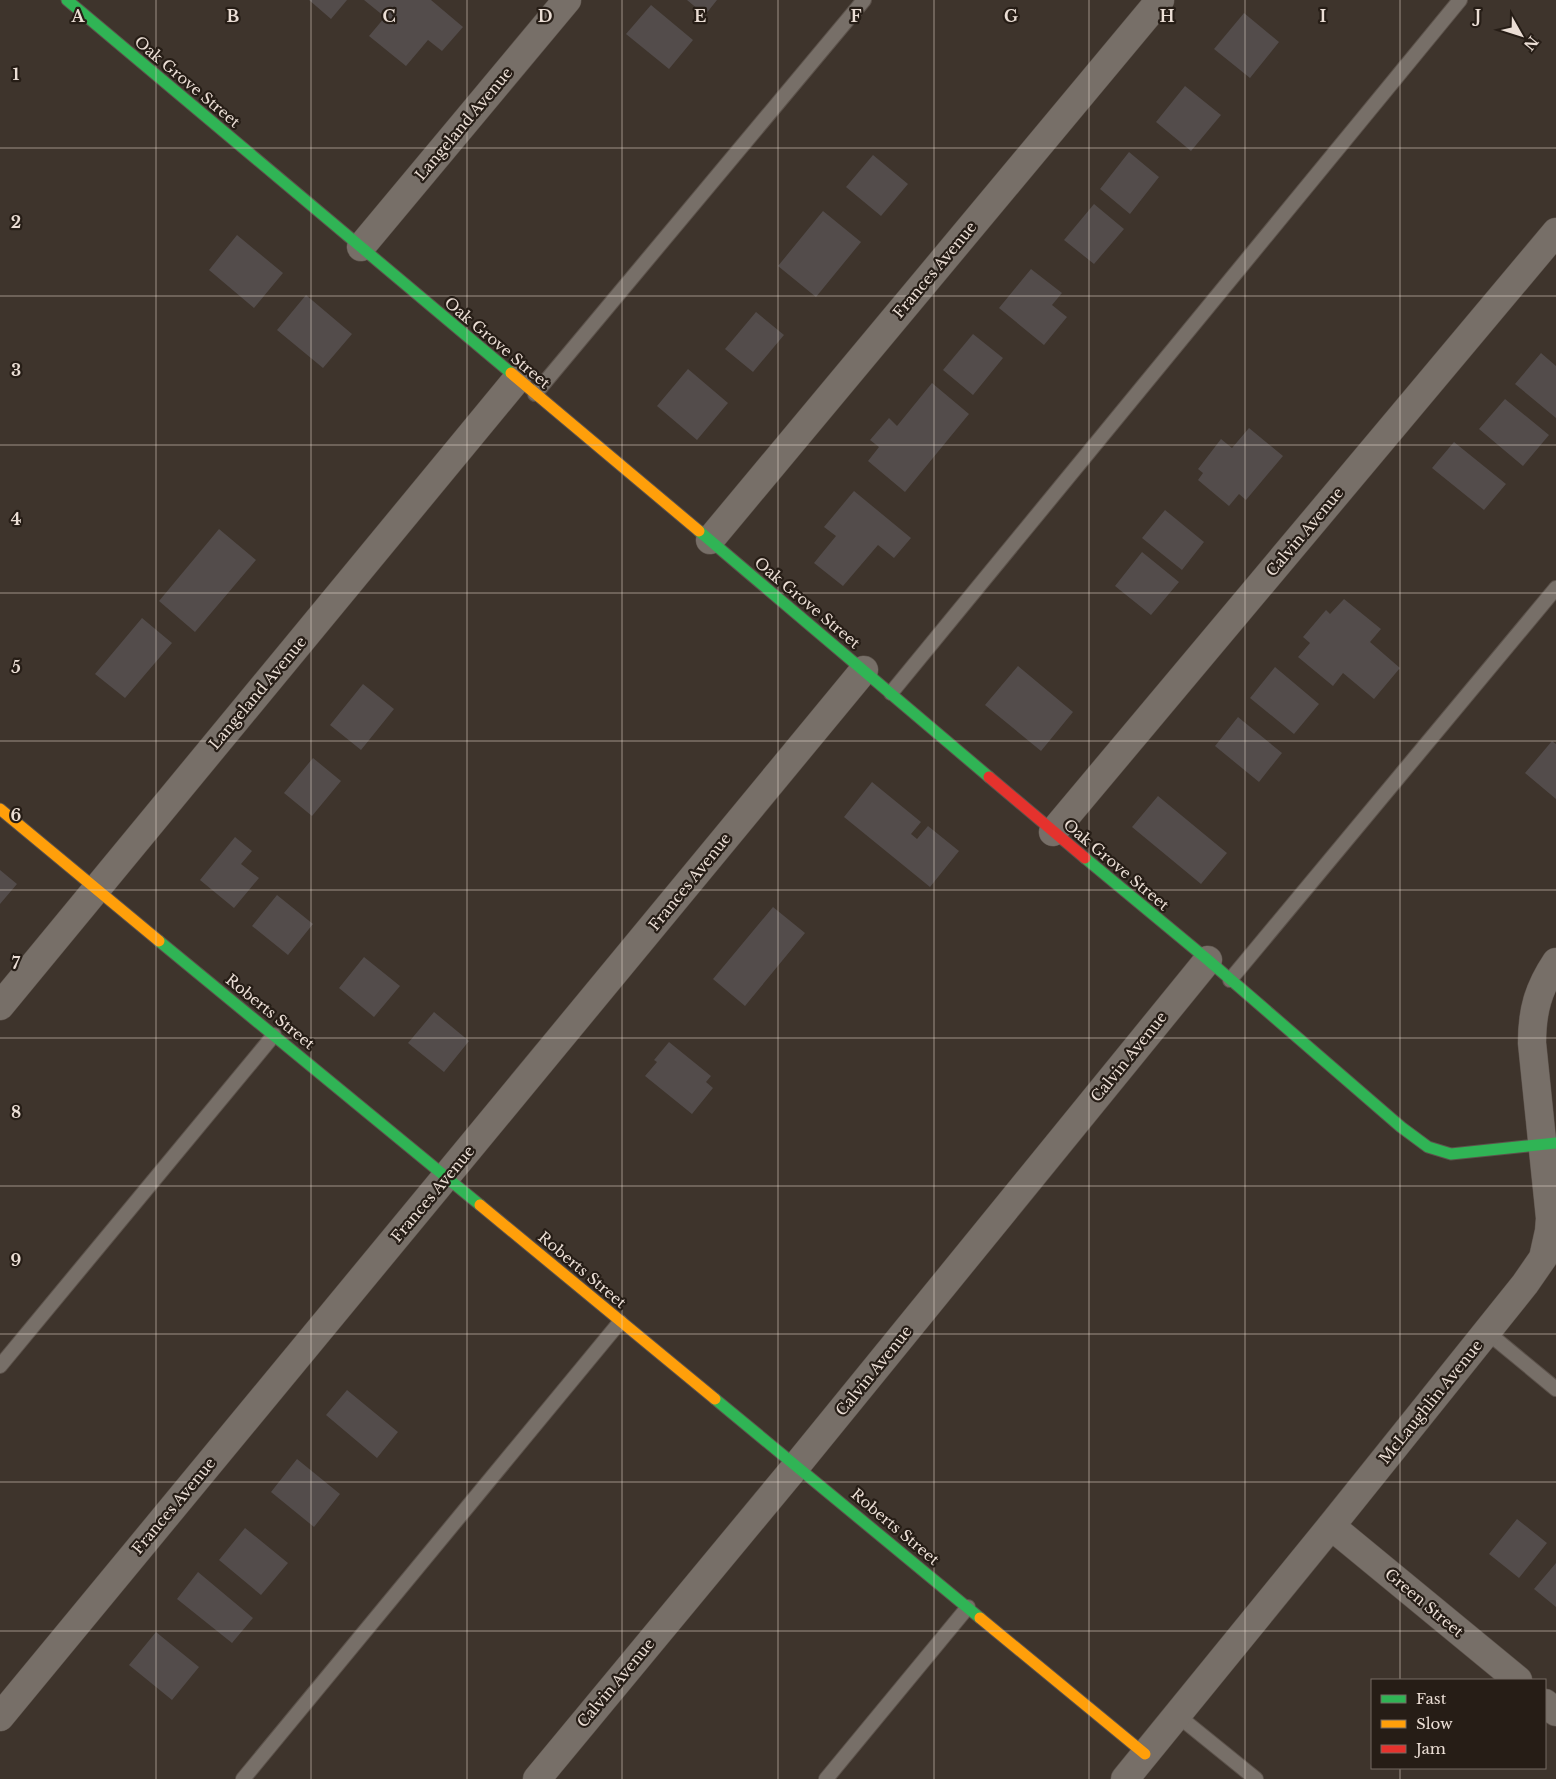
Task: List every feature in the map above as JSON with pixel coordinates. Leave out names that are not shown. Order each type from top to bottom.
[{"type":"street","name":"Oak Grove Street","points":[[67,0],[710,540],[1053,832],[1208,960],[1401,1127],[1428,1147],[1451,1154],[1549,1144]]},
{"type":"street","name":"Langeland Avenue","points":[[360,248],[567,0]]},
{"type":"street","name":"Frances Avenue","points":[[710,540],[1160,0]]},
{"type":"street","name":"Calvin Avenue","points":[[1053,832],[1556,232]]},
{"type":"street","name":"Langeland Avenue","points":[[0,1006],[96,889],[526,387]]},
{"type":"street","name":"Frances Avenue","points":[[0,1717],[864,670]]},
{"type":"street","name":"Roberts Street","points":[[0,809],[1145,1754]]},
{"type":"street","name":"Calvin Avenue","points":[[537,1779],[797,1465],[1208,960]]},
{"type":"street","name":"McLaughlin Avenue","points":[[1124,1779],[1331,1526],[1487,1332],[1543,1258],[1550,1231],[1549,1144],[1532,1043],[1532,1020],[1538,995],[1556,962]]},
{"type":"street","name":"Green Street","points":[[1331,1526],[1517,1679]]},
{"type":"street","points":[[1546,1703],[1556,1712]]},
{"type":"lane","points":[[526,387],[864,0]]},
{"type":"lane","points":[[891,693],[1460,0]]},
{"type":"lane","points":[[1230,980],[1556,588]]},
{"type":"lane","points":[[0,1366],[274,1035]]},
{"type":"lane","points":[[242,1779],[620,1322]]},
{"type":"lane","points":[[1487,1332],[1556,1389]]},
{"type":"lane","points":[[826,1779],[968,1607]]},
{"type":"lane","points":[[1177,1715],[1256,1779]]},
{"type":"building","points":[[309,0],[347,0],[331,19]]},
{"type":"building","points":[[364,0],[431,0],[463,27],[442,51],[428,40],[406,66],[369,36],[385,17]]},
{"type":"building","points":[[687,0],[717,0],[705,15]]},
{"type":"building","points":[[651,5],[693,40],[669,69],[626,34]]},
{"type":"building","points":[[1244,13],[1279,42],[1250,78],[1214,49]]},
{"type":"building","points":[[1185,86],[1221,115],[1191,151],[1156,122]]},
{"type":"building","points":[[1129,152],[1159,177],[1130,214],[1100,189]]},
{"type":"building","points":[[873,155],[908,184],[881,216],[846,187]]},
{"type":"building","points":[[1094,204],[1124,229],[1094,264],[1064,240]]},
{"type":"building","points":[[823,211],[861,242],[816,297],[778,266]]},
{"type":"building","points":[[237,235],[283,273],[254,308],[209,270]]},
{"type":"building","points":[[1031,269],[1062,293],[1052,305],[1067,317],[1044,345],[999,308]]},
{"type":"building","points":[[306,295],[352,334],[323,368],[277,330]]},
{"type":"building","points":[[756,312],[784,335],[753,372],[725,349]]},
{"type":"building","points":[[973,334],[1003,358],[973,395],[943,370]]},
{"type":"building","points":[[1541,353],[1556,366],[1556,418],[1515,384]]},
{"type":"building","points":[[688,369],[728,403],[697,440],[657,406]]},
{"type":"building","points":[[932,383],[969,414],[905,492],[868,461],[879,447],[870,440],[889,418],[897,426]]},
{"type":"building","points":[[1505,399],[1549,435],[1523,466],[1479,429]]},
{"type":"building","points":[[1249,428],[1283,456],[1246,500],[1239,494],[1229,506],[1198,480],[1203,473],[1198,469],[1221,439],[1232,448]]},
{"type":"building","points":[[1454,442],[1506,484],[1484,510],[1432,468]]},
{"type":"building","points":[[854,491],[911,538],[894,558],[878,545],[843,586],[814,563],[836,536],[824,527]]},
{"type":"building","points":[[1165,510],[1204,542],[1182,570],[1142,538]]},
{"type":"building","points":[[219,529],[256,560],[195,632],[159,601]]},
{"type":"building","points":[[1142,552],[1179,582],[1151,615],[1115,586]]},
{"type":"building","points":[[1344,599],[1381,629],[1370,642],[1400,668],[1374,699],[1343,673],[1333,686],[1298,657],[1310,643],[1303,637],[1326,610],[1330,614]]},
{"type":"building","points":[[142,618],[172,643],[125,698],[95,674]]},
{"type":"building","points":[[1018,666],[1073,712],[1041,751],[985,705]]},
{"type":"building","points":[[1275,667],[1319,704],[1294,734],[1250,698]]},
{"type":"building","points":[[363,684],[394,709],[361,750],[330,725]]},
{"type":"building","points":[[1238,717],[1282,753],[1259,782],[1215,746]]},
{"type":"building","points":[[1552,741],[1556,744],[1556,799],[1525,773]]},
{"type":"building","points":[[313,758],[341,781],[312,816],[284,793]]},
{"type":"building","points":[[872,782],[921,822],[911,834],[917,839],[928,826],[959,851],[930,887],[844,817]]},
{"type":"building","points":[[1158,796],[1227,853],[1201,884],[1132,827]]},
{"type":"building","points":[[235,837],[252,851],[241,864],[259,878],[234,908],[200,880]]},
{"type":"building","points":[[0,870],[17,884],[0,904]]},
{"type":"building","points":[[277,895],[313,924],[288,955],[252,926]]},
{"type":"building","points":[[773,907],[805,933],[745,1006],[713,979]]},
{"type":"building","points":[[364,957],[400,986],[374,1017],[339,988]]},
{"type":"building","points":[[434,1012],[469,1041],[444,1072],[408,1043]]},
{"type":"building","points":[[669,1042],[711,1076],[706,1082],[713,1088],[692,1114],[645,1076],[657,1062],[654,1060]]},
{"type":"building","points":[[347,1390],[398,1432],[377,1458],[326,1415]]},
{"type":"building","points":[[297,1459],[340,1494],[314,1527],[271,1492]]},
{"type":"building","points":[[1517,1519],[1547,1543],[1519,1578],[1489,1554]]},
{"type":"building","points":[[245,1528],[288,1563],[261,1595],[219,1560]]},
{"type":"building","points":[[1556,1563],[1556,1607],[1534,1589]]},
{"type":"building","points":[[198,1572],[253,1618],[232,1643],[177,1599]]},
{"type":"building","points":[[156,1632],[199,1667],[172,1700],[129,1665]]},
{"type":"traffic: fast","points":[[67,0],[511,373]]},
{"type":"traffic: fast","points":[[699,531],[989,777]]},
{"type":"traffic: fast","points":[[1085,858],[1208,960],[1401,1127],[1428,1147],[1451,1154],[1556,1143]]},
{"type":"traffic: fast","points":[[159,941],[480,1205]]},
{"type":"traffic: fast","points":[[715,1399],[980,1618]]},
{"type":"traffic: slow","points":[[511,373],[699,531]]},
{"type":"traffic: slow","points":[[0,809],[159,941]]},
{"type":"traffic: slow","points":[[480,1205],[715,1399]]},
{"type":"traffic: slow","points":[[980,1618],[1145,1754]]},
{"type":"traffic: jam","points":[[989,777],[1085,858]]}]
